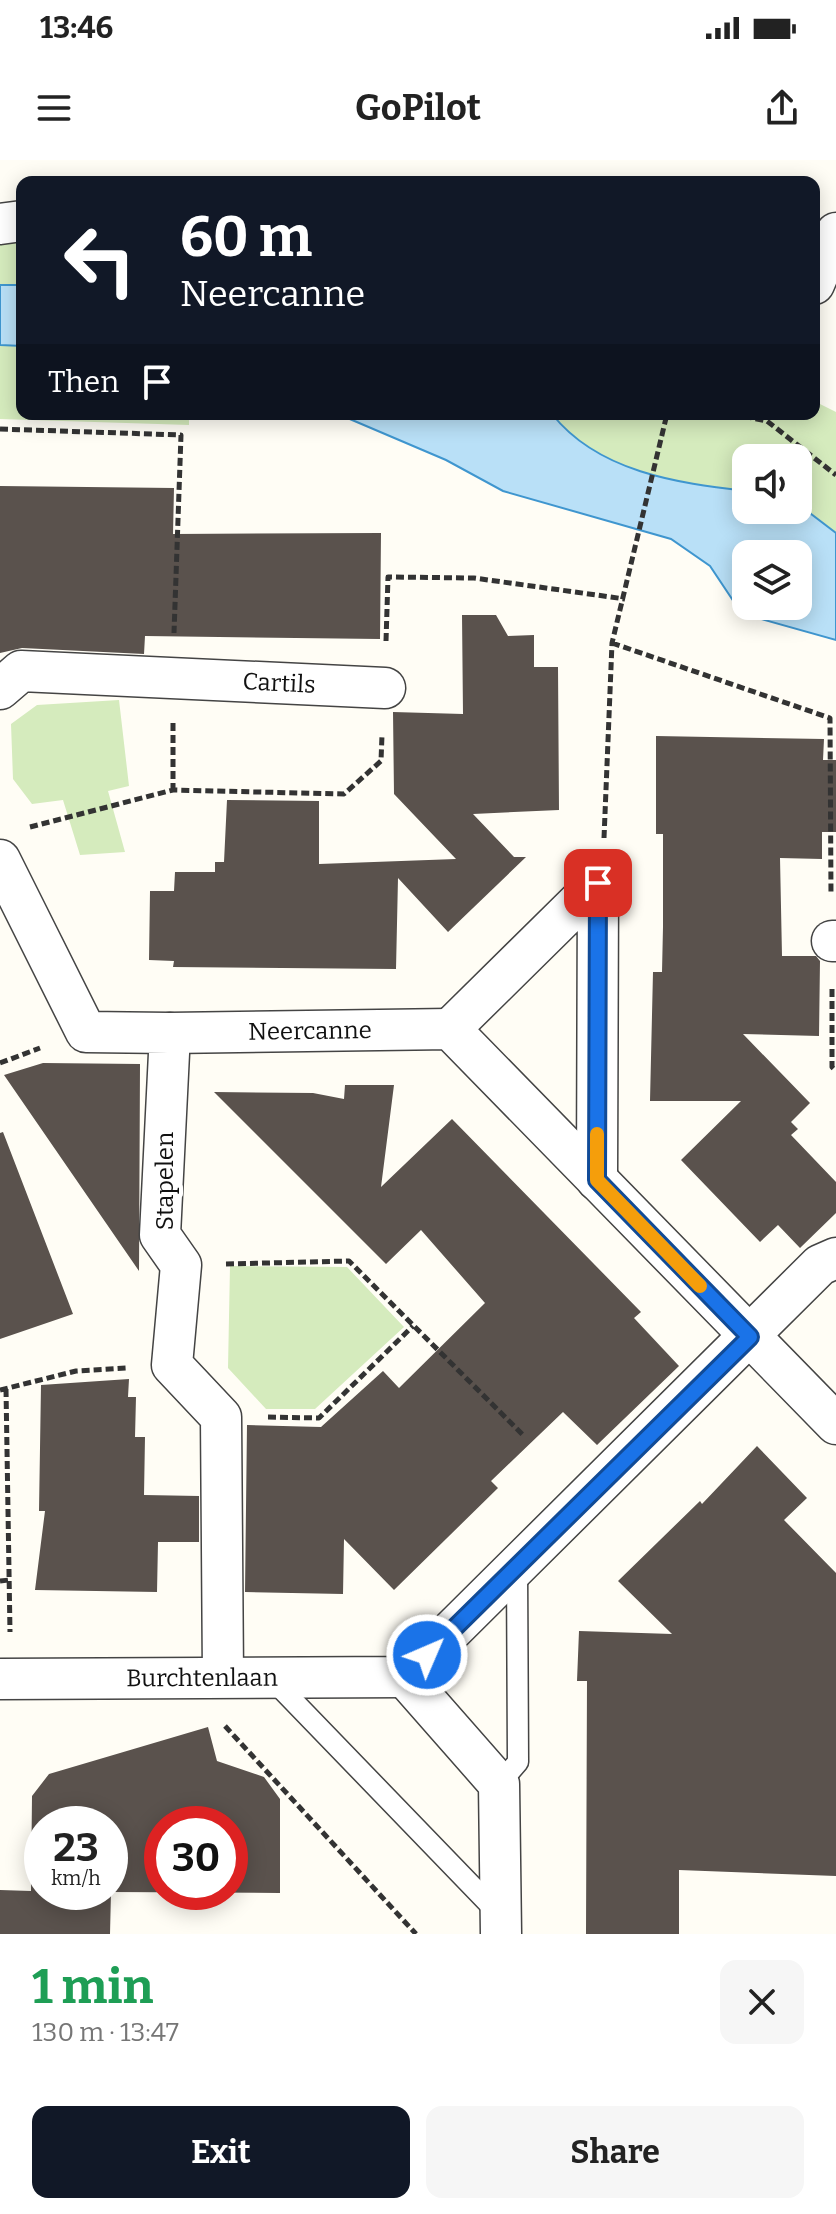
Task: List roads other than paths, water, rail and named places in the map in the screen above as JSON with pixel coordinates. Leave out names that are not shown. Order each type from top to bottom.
[{"type":"street","points":[[820,270],[836,233]]},
{"type":"street","name":"Cartils","points":[[0,689],[21,671],[385,688]]},
{"type":"street","points":[[0,860],[86,1032],[170,1033]]},
{"type":"street","points":[[597,1180],[598,883],[450,1029],[597,1180],[750,1337],[836,1424]]},
{"type":"street","name":"Neercanne","points":[[170,1033],[450,1029]]},
{"type":"street","name":"Stapelen","points":[[170,1033],[160,1235],[181,1265],[172,1365],[221,1417],[223,1677]]},
{"type":"street","points":[[501,1925],[499,1784],[405,1677],[820,1265],[836,1258]]},
{"type":"street","name":"Burchtenlaan","points":[[5,1679],[405,1677]]},
{"type":"lane","points":[[499,1784],[518,1762],[517,1565]]},
{"type":"lane","points":[[271,1678],[501,1925]]},
{"type":"water","points":[[0,285],[16,285],[16,346],[0,345]]},
{"type":"water","points":[[352,420],[558,420],[571,434],[615,462],[666,478],[732,489],[732,524],[812,524],[812,515],[836,533],[836,640],[765,620],[812,620],[812,540],[732,540],[732,599],[710,566],[671,539],[503,491],[446,460]]}]
